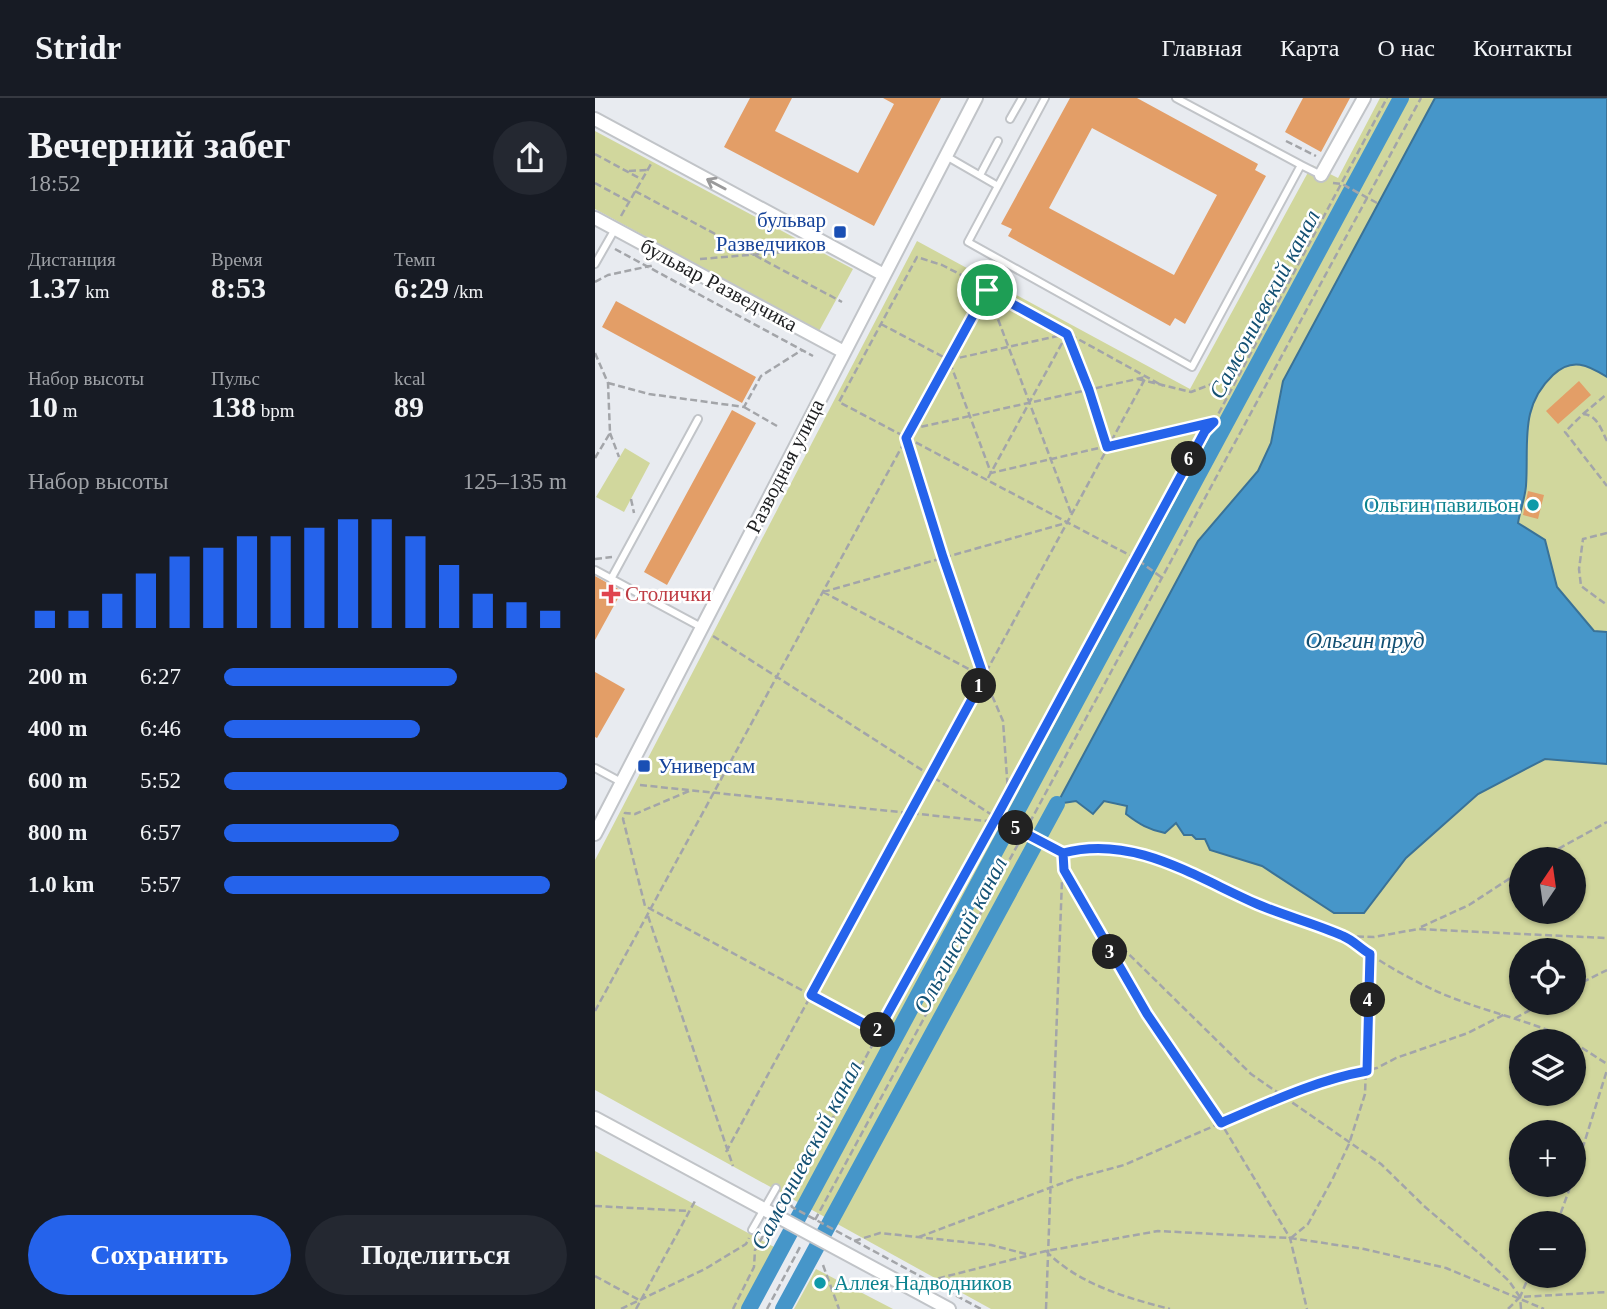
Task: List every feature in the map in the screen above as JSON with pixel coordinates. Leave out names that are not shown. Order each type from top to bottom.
[{"type":"street","name":"Разводная улица","points":[[595,834],[976,98]]},
{"type":"street","points":[[1321,175],[1364,98]]},
{"type":"street","points":[[595,118],[884,275]]},
{"type":"street","name":"бульвар Разведчика","points":[[595,218],[844,352]]},
{"type":"street","points":[[595,1118],[949,1309]]},
{"type":"lane","points":[[1010,119],[1022,98]]},
{"type":"lane","points":[[1045,98],[968,242],[1192,366],[1301,166]]},
{"type":"lane","points":[[1176,98],[1321,175]]},
{"type":"lane","points":[[980,175],[998,141]]},
{"type":"lane","points":[[946,156],[998,186]]},
{"type":"lane","points":[[595,264],[615,229]]},
{"type":"lane","points":[[611,579],[698,419]]},
{"type":"lane","points":[[595,570],[701,627]]},
{"type":"lane","points":[[595,768],[622,782]]},
{"type":"lane","points":[[752,1230],[776,1188]]},
{"type":"path","points":[[981,1309],[792,1207],[787,1194],[822,1138],[1135,558],[1205,431],[1214,422],[1241,373],[1387,98]]},
{"type":"path","points":[[815,1220],[1420,98]]},
{"type":"path","points":[[1286,141],[1328,163]]},
{"type":"path","points":[[615,229],[628,201],[659,153]]},
{"type":"path","points":[[595,154],[641,179]]},
{"type":"path","points":[[627,171],[647,170]]},
{"type":"path","points":[[595,183],[628,201]]},
{"type":"path","points":[[1342,184],[1377,203]]},
{"type":"path","points":[[635,191],[842,302]]},
{"type":"path","points":[[677,262],[815,249],[823,242]]},
{"type":"path","points":[[606,244],[813,356]]},
{"type":"path","points":[[1161,577],[1135,558],[839,402],[917,257],[942,264],[1163,386]]},
{"type":"path","points":[[595,282],[608,275],[647,266]]},
{"type":"path","points":[[987,290],[1071,514]]},
{"type":"path","points":[[595,1011],[987,290]]},
{"type":"path","points":[[881,324],[949,360],[1067,334]]},
{"type":"path","points":[[1067,334],[1107,447]]},
{"type":"path","points":[[987,479],[1067,334]]},
{"type":"path","points":[[744,407],[761,376],[802,350]]},
{"type":"path","points":[[595,353],[608,383],[610,433],[619,457]]},
{"type":"path","points":[[949,360],[991,473]]},
{"type":"path","points":[[1136,379],[1191,393],[1241,373]]},
{"type":"path","points":[[911,429],[1146,377]]},
{"type":"path","points":[[726,1152],[1146,377]]},
{"type":"path","points":[[608,383],[649,394],[744,407],[777,426]]},
{"type":"path","points":[[1607,394],[1566,432],[1607,486]]},
{"type":"path","points":[[1583,414],[1594,417],[1607,440]]},
{"type":"path","points":[[991,473],[1214,422]]},
{"type":"path","points":[[595,458],[610,433]]},
{"type":"path","points":[[906,438],[984,677],[1003,721],[1009,795]]},
{"type":"path","points":[[823,592],[1067,523]]},
{"type":"path","points":[[1607,533],[1583,539],[1579,569],[1581,586],[1607,605]]},
{"type":"path","points":[[595,559],[624,555]]},
{"type":"path","points":[[823,592],[984,677]]},
{"type":"path","points":[[713,636],[996,818],[1063,853],[1086,847],[1132,851],[1158,858],[1258,904],[1345,936],[1370,954],[1434,990],[1543,1029]]},
{"type":"path","points":[[640,785],[986,821],[996,818]]},
{"type":"path","points":[[689,791],[635,814],[625,813],[623,819],[645,906],[878,1031]]},
{"type":"path","points":[[1562,847],[1607,822]]},
{"type":"path","points":[[1046,1309],[1046,1251],[1063,853]]},
{"type":"path","points":[[1064,870],[1147,1014],[1221,1123],[1290,1238],[1307,1309]]},
{"type":"path","points":[[1418,929],[1469,905],[1509,880]]},
{"type":"path","points":[[648,916],[726,1152],[733,1166]]},
{"type":"path","points":[[1092,918],[1234,1058],[1349,1144],[1381,1164],[1408,1192],[1490,1263],[1509,1281],[1520,1297],[1521,1309]]},
{"type":"path","points":[[1345,936],[1374,937],[1418,929],[1607,938]]},
{"type":"path","points":[[1290,1238],[1308,1224],[1349,1144],[1365,1094],[1370,954]]},
{"type":"path","points":[[1586,981],[1607,970]]},
{"type":"path","points":[[919,1237],[1076,1178],[1124,1165],[1283,1096],[1347,1074],[1367,1071],[1468,1033],[1505,1014]]},
{"type":"path","points":[[1515,1018],[1521,1015]]},
{"type":"path","points":[[1586,1049],[1607,1063]]},
{"type":"path","points":[[1586,1138],[1607,1073]]},
{"type":"path","points":[[636,1309],[695,1201]]},
{"type":"path","points":[[595,1206],[690,1211]]},
{"type":"path","points":[[928,1281],[1046,1251],[1158,1231],[1290,1238],[1364,1249],[1446,1269],[1544,1309]]},
{"type":"path","points":[[854,1241],[880,1233],[991,1245],[1030,1255]]},
{"type":"path","points":[[733,1309],[754,1266],[755,1250],[763,1236]]},
{"type":"path","points":[[621,1309],[705,1269],[746,1244],[755,1250]]},
{"type":"path","points":[[767,1309],[800,1247]]},
{"type":"path","points":[[1046,1251],[1054,1259],[1102,1288],[1170,1309]]},
{"type":"path","points":[[823,1265],[839,1309]]},
{"type":"path","points":[[595,1276],[641,1301]]},
{"type":"path","points":[[1508,1309],[1520,1297],[1524,1288]]},
{"type":"path","points":[[1520,1297],[1607,1292]]},
{"type":"green space","points":[[1380,98],[1607,98],[1607,1309],[991,1309],[595,1090],[595,860],[917,241],[1190,389],[1312,165],[1338,178]]},
{"type":"green space","points":[[595,131],[853,269],[819,331],[595,209]]},
{"type":"green space","points":[[625,448],[650,463],[624,512],[596,497]]},
{"type":"green space","points":[[595,1151],[776,1248],[743,1309],[595,1309]]},
{"type":"green space","points":[[816,1269],[893,1309],[794,1309]]},
{"type":"water","name":"Ольгин пруд","points":[[1435,98],[1607,98],[1607,377],[1587,366],[1573,365],[1560,369],[1542,387],[1530,413],[1526,486],[1518,523],[1545,540],[1557,587],[1594,631],[1607,632],[1607,764],[1545,759],[1478,794],[1406,858],[1364,913],[1334,913],[1262,866],[1210,850],[1205,839],[1184,835],[1176,823],[1165,833],[1131,818],[1126,814],[1127,806],[1104,801],[1093,814],[1076,801],[1057,804],[1198,541],[1258,471],[1271,443],[1283,381]]},
{"type":"building","points":[[750,98],[792,98],[775,131],[858,173],[894,104],[883,98],[941,98],[874,226],[724,147]]},
{"type":"building","points":[[1070,98],[1137,98],[1258,164],[1255,170],[1266,176],[1185,324],[1175,318],[1170,326],[1008,236],[1012,229],[1001,224]],"holes":[[[1092,128],[1217,195],[1174,275],[1049,208]]]},
{"type":"building","points":[[1303,98],[1350,98],[1321,152],[1285,132]]},
{"type":"building","points":[[616,301],[756,377],[742,403],[602,327]]},
{"type":"building","points":[[1579,381],[1591,395],[1558,424],[1546,411]]},
{"type":"building","points":[[732,410],[756,423],[667,585],[644,572]]},
{"type":"building","name":"Ольгин павильон","points":[[1528,491],[1544,495],[1538,519],[1523,515]]},
{"type":"building","points":[[595,576],[622,591],[595,640]]},
{"type":"building","points":[[595,672],[625,689],[597,738],[595,737]]},
{"type":"waterway","name":"Самсониевский канал","points":[[749,1309],[1401,98]]},
{"type":"waterway","name":"Ольгинский канал","points":[[783,1309],[1057,804]]},
{"type":"place","name":"бульвар Разведчиков","points":[[840,232]]},
{"type":"place","name":"Ольгин павильон","points":[[1533,505]]},
{"type":"place","name":"Столички","points":[[611,594]]},
{"type":"place","name":"Универсам","points":[[644,766]]},
{"type":"place","name":"Аллея Надводников","points":[[820,1283]]},
{"type":"route","points":[[987,290],[906,438],[984,677],[811,995],[878,1031],[996,818],[1051,846],[1063,853],[1064,870],[1119,967],[1147,1014],[1221,1123],[1308,1087],[1347,1074],[1367,1071],[1370,954],[1345,936],[1258,904],[1158,858],[1132,851],[1086,847],[1063,853],[996,818],[1135,558],[1205,431],[1214,422],[1107,447],[1067,334],[987,290]]}]
